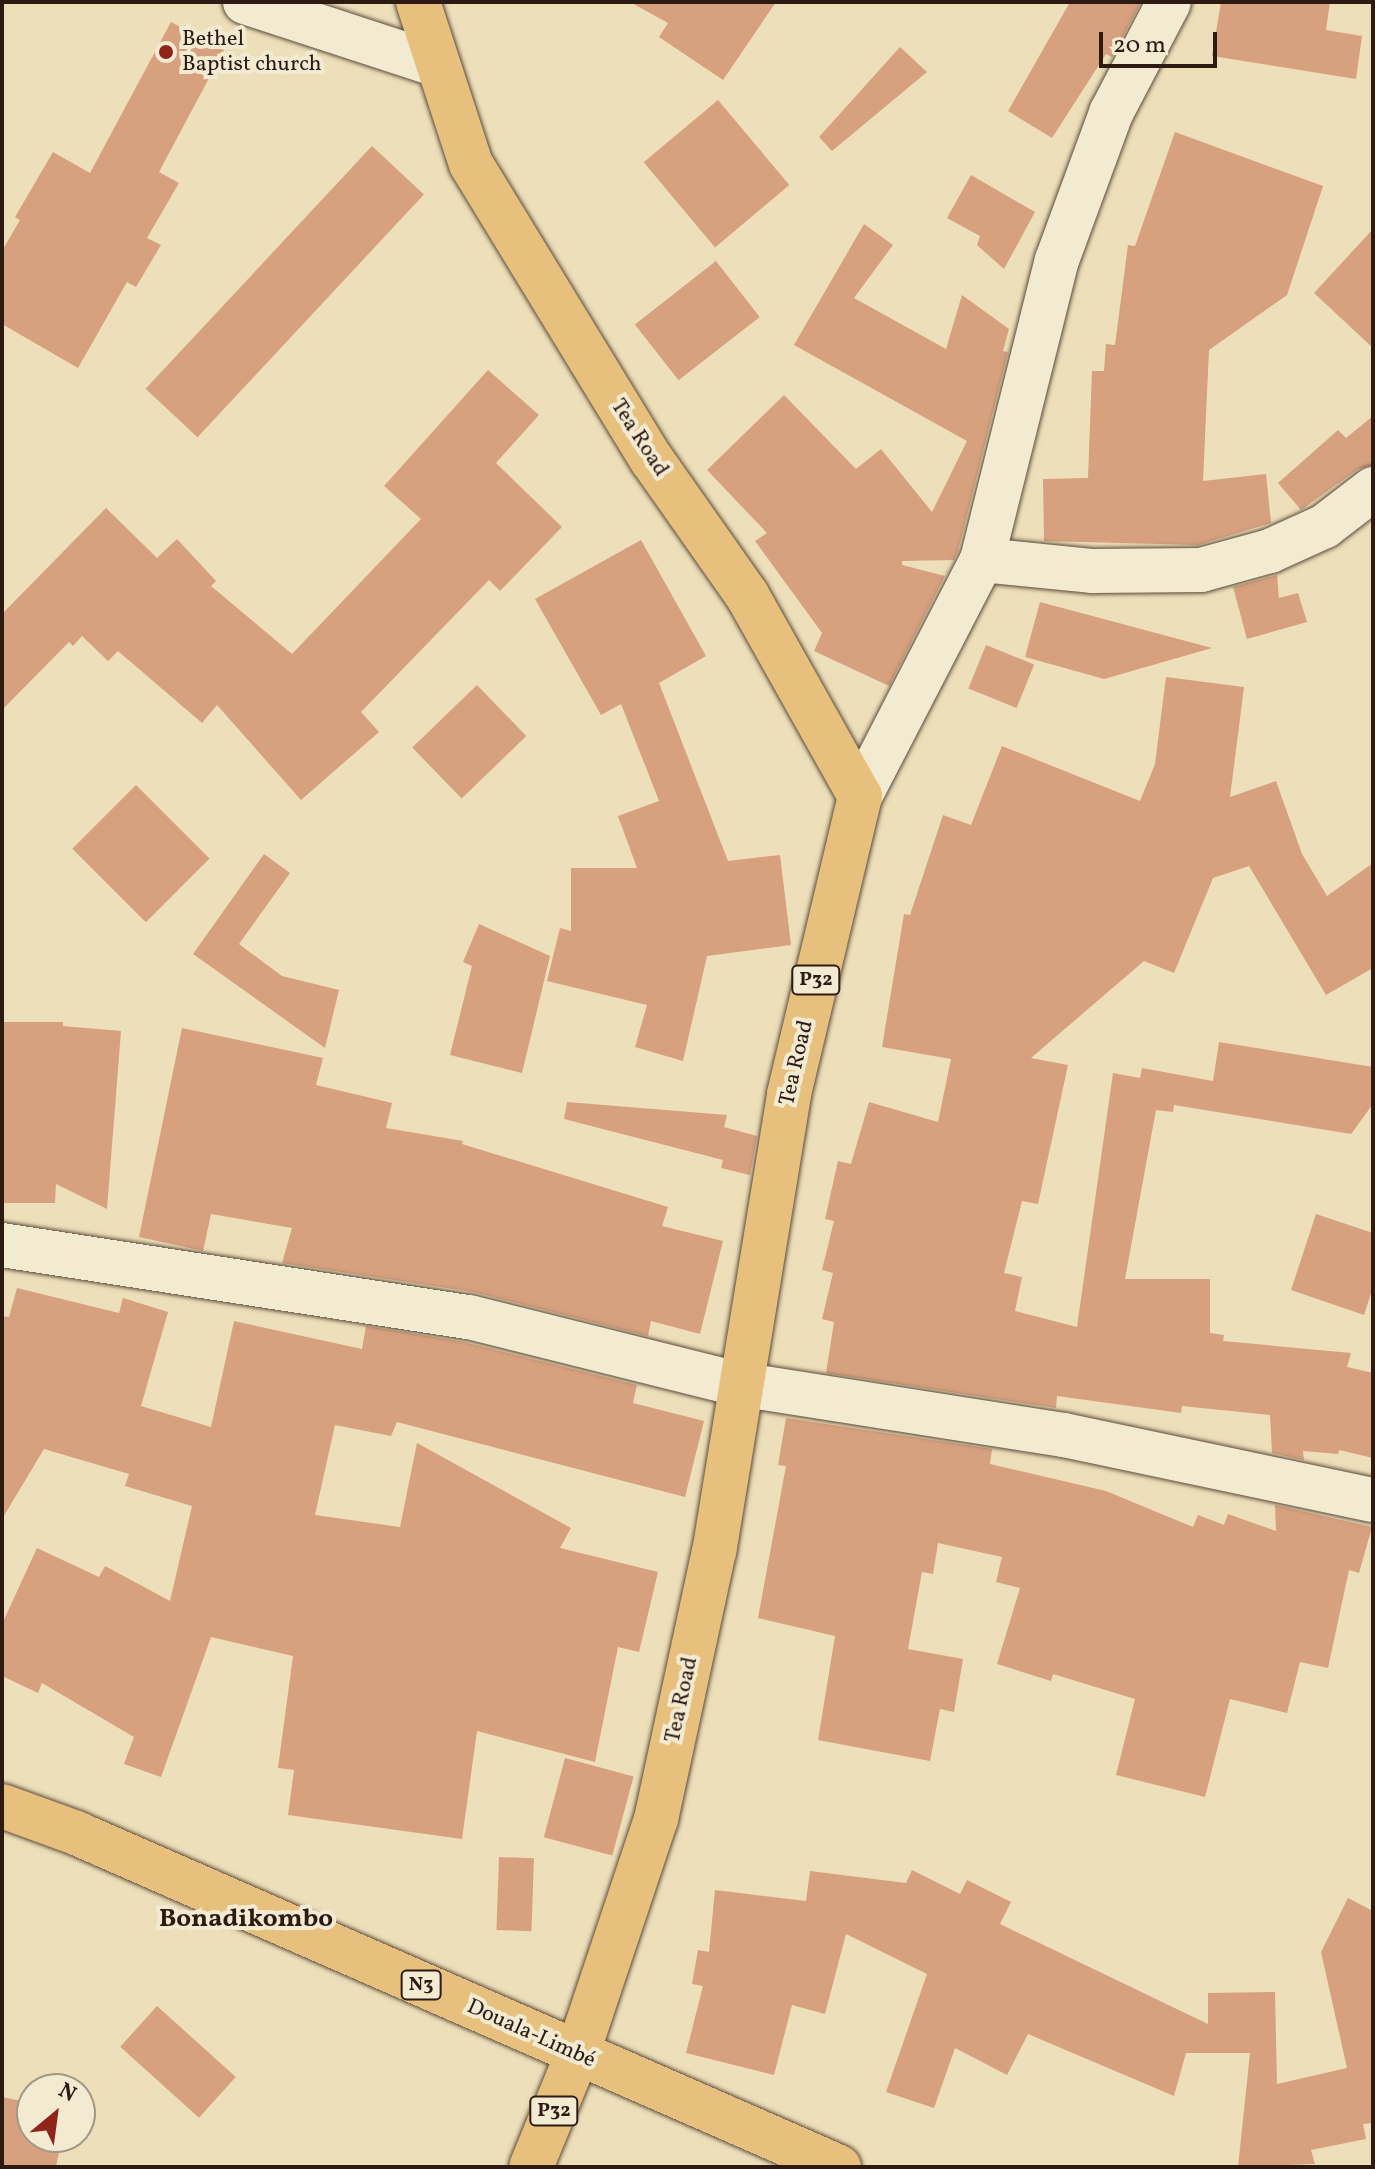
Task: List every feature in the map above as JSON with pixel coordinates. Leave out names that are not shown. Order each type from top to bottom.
[{"type":"main road","name":"Tea Road","points":[[418,2],[471,164],[652,460],[747,595],[860,796],[789,1095],[738,1384],[714,1551],[656,1819],[577,2055],[531,2167]]},
{"type":"main road","name":"Douala-Limbé","points":[[2,1806],[76,1833],[577,2055],[839,2167]]},
{"type":"street","points":[[245,2],[438,65]]},
{"type":"street","points":[[860,796],[982,560],[1057,260],[1111,113],[1169,2]]},
{"type":"street","points":[[982,560],[1093,571],[1201,570],[1270,551],[1325,526],[1373,489]]},
{"type":"street","points":[[2,1245],[469,1317],[738,1384],[1064,1435],[1373,1500]]},
{"type":"building","points":[[630,2],[776,2],[723,80],[659,37],[668,23]]},
{"type":"building","points":[[1070,2],[1141,2],[1112,57],[1106,54],[1052,138],[1008,111]]},
{"type":"building","points":[[1221,2],[1330,2],[1326,30],[1362,36],[1356,79],[1212,56]]},
{"type":"building","points":[[171,22],[224,50],[159,172],[179,183],[147,238],[161,245],[136,287],[127,282],[78,368],[2,324],[2,251],[20,220],[15,217],[53,152],[90,173]]},
{"type":"building","points":[[900,47],[927,72],[832,151],[819,137]]},
{"type":"building","points":[[718,100],[789,185],[715,247],[644,162]]},
{"type":"building","points":[[1175,132],[1323,186],[1287,295],[1209,350],[1203,481],[1266,474],[1271,523],[1198,545],[1044,541],[1043,479],[1088,478],[1092,371],[1104,371],[1106,344],[1115,345],[1128,245],[1135,246]]},
{"type":"building","points":[[372,146],[424,194],[198,437],[146,389]]},
{"type":"building","points":[[971,175],[1035,212],[1004,269],[977,245],[980,236],[947,218]]},
{"type":"building","points":[[864,224],[893,245],[854,298],[946,349],[962,295],[1009,329],[1003,351],[1008,352],[954,560],[902,561],[902,565],[945,576],[889,686],[814,651],[822,633],[755,541],[767,533],[707,470],[784,395],[856,469],[881,449],[932,512],[967,441],[794,345]]},
{"type":"building","points":[[1373,229],[1373,348],[1314,293]]},
{"type":"building","points":[[716,261],[760,317],[679,380],[635,324]]},
{"type":"building","points":[[488,370],[539,415],[496,463],[562,527],[500,591],[489,580],[361,712],[379,732],[301,800],[217,705],[202,723],[118,651],[108,661],[82,636],[73,646],[69,642],[2,710],[2,614],[106,508],[157,558],[177,539],[216,581],[211,586],[292,654],[421,519],[384,486]]},
{"type":"building","points":[[1373,416],[1373,465],[1358,469],[1301,510],[1278,483],[1338,430],[1346,438]]},
{"type":"building","points":[[641,540],[706,656],[659,683],[728,861],[780,855],[791,945],[707,956],[683,1061],[635,1047],[647,1005],[547,981],[560,928],[571,931],[571,868],[637,868],[618,816],[659,801],[621,704],[601,715],[535,599]]},
{"type":"building","points":[[1277,575],[1279,598],[1298,593],[1307,622],[1247,639],[1233,587]]},
{"type":"building","points":[[1040,602],[1212,648],[1104,679],[1025,657]]},
{"type":"building","points":[[986,645],[1034,664],[1017,708],[968,689]]},
{"type":"building","points":[[1166,677],[1244,687],[1230,797],[1276,781],[1302,854],[1327,896],[1373,863],[1373,968],[1326,995],[1249,866],[1213,878],[1174,973],[1144,961],[1031,1058],[1068,1065],[1038,1204],[1022,1201],[1004,1273],[1022,1277],[1015,1311],[1077,1327],[1113,1073],[1140,1078],[1142,1068],[1213,1081],[1219,1042],[1373,1067],[1373,1104],[1351,1134],[1174,1105],[1173,1112],[1156,1110],[1125,1279],[1210,1279],[1210,1333],[1224,1335],[1223,1341],[1351,1353],[1347,1367],[1373,1373],[1373,1458],[1339,1450],[1338,1454],[1303,1451],[1304,1460],[1272,1453],[1270,1415],[1182,1406],[1181,1413],[1057,1396],[1056,1408],[826,1373],[834,1322],[822,1319],[833,1273],[822,1270],[834,1221],[825,1219],[838,1161],[851,1164],[869,1102],[938,1122],[951,1059],[882,1047],[904,914],[910,915],[943,815],[971,825],[1002,746],[1140,801],[1155,764]]},
{"type":"building","points":[[477,685],[526,736],[462,799],[412,748]]},
{"type":"building","points":[[136,785],[210,859],[146,922],[72,849]]},
{"type":"building","points":[[264,854],[290,873],[239,944],[282,976],[339,990],[325,1048],[193,954]]},
{"type":"building","points":[[479,924],[550,956],[522,1073],[450,1055],[472,966],[463,962]]},
{"type":"building","points":[[3,1022],[63,1022],[63,1026],[121,1031],[107,1209],[56,1184],[55,1203],[2,1203]]},
{"type":"building","points":[[182,1028],[323,1058],[316,1085],[392,1103],[386,1128],[463,1141],[462,1144],[668,1207],[662,1226],[723,1241],[700,1334],[651,1321],[648,1336],[473,1292],[282,1263],[292,1228],[211,1214],[203,1251],[139,1237]]},
{"type":"building","points":[[567,1102],[727,1115],[724,1127],[757,1136],[750,1175],[721,1168],[723,1160],[564,1119]]},
{"type":"building","points":[[1316,1214],[1373,1233],[1373,1287],[1364,1315],[1291,1290]]},
{"type":"building","points":[[17,1288],[119,1313],[123,1298],[168,1312],[141,1406],[211,1427],[234,1321],[362,1349],[366,1326],[464,1342],[637,1385],[633,1403],[704,1421],[685,1497],[397,1422],[391,1436],[335,1425],[315,1515],[400,1527],[417,1443],[571,1528],[560,1548],[658,1572],[639,1652],[618,1647],[595,1762],[477,1731],[462,1839],[288,1815],[294,1770],[278,1768],[293,1656],[211,1637],[161,1777],[124,1764],[134,1737],[42,1683],[38,1693],[2,1676],[2,1624],[37,1548],[99,1577],[105,1566],[170,1601],[192,1506],[125,1486],[129,1474],[44,1449],[2,1519],[2,1316],[9,1317]]},
{"type":"building","points":[[786,1418],[992,1449],[990,1464],[1106,1491],[1193,1527],[1198,1515],[1224,1525],[1228,1514],[1276,1531],[1275,1505],[1372,1527],[1359,1573],[1349,1570],[1328,1668],[1300,1662],[1287,1713],[1230,1699],[1205,1797],[1116,1775],[1135,1699],[1053,1674],[1051,1681],[997,1664],[1020,1588],[996,1582],[1002,1557],[938,1543],[933,1574],[922,1572],[908,1649],[963,1659],[954,1712],[940,1709],[930,1761],[818,1740],[835,1636],[758,1618],[786,1466],[778,1465]]},
{"type":"building","points":[[565,1758],[634,1776],[612,1856],[544,1837]]},
{"type":"building","points":[[499,1857],[534,1858],[531,1931],[496,1930]]},
{"type":"building","points":[[912,1870],[960,1894],[967,1880],[1011,1902],[1000,1924],[1208,2024],[1208,1993],[1275,1992],[1277,2084],[1347,2068],[1321,1952],[1348,1898],[1373,1911],[1373,2123],[1363,2124],[1366,2139],[1311,2150],[1315,2164],[1238,2167],[1250,2053],[1186,2053],[1174,2096],[1028,2034],[1007,2075],[955,2048],[934,2108],[886,2092],[927,1974],[846,1934],[825,2014],[792,2005],[774,2075],[686,2053],[703,1986],[692,1984],[698,1950],[709,1952],[715,1890],[806,1901],[810,1871],[906,1883]]},
{"type":"building","points":[[157,2006],[236,2077],[199,2118],[120,2047]]},
{"type":"building","points":[[2,2097],[16,2100],[16,2153],[59,2153],[56,2167],[2,2167]]},
{"type":"place","name":"Bethel Baptist church","points":[[166,52]]},
{"type":"district","name":"Bonadikombo","points":[[246,1920]]}]
